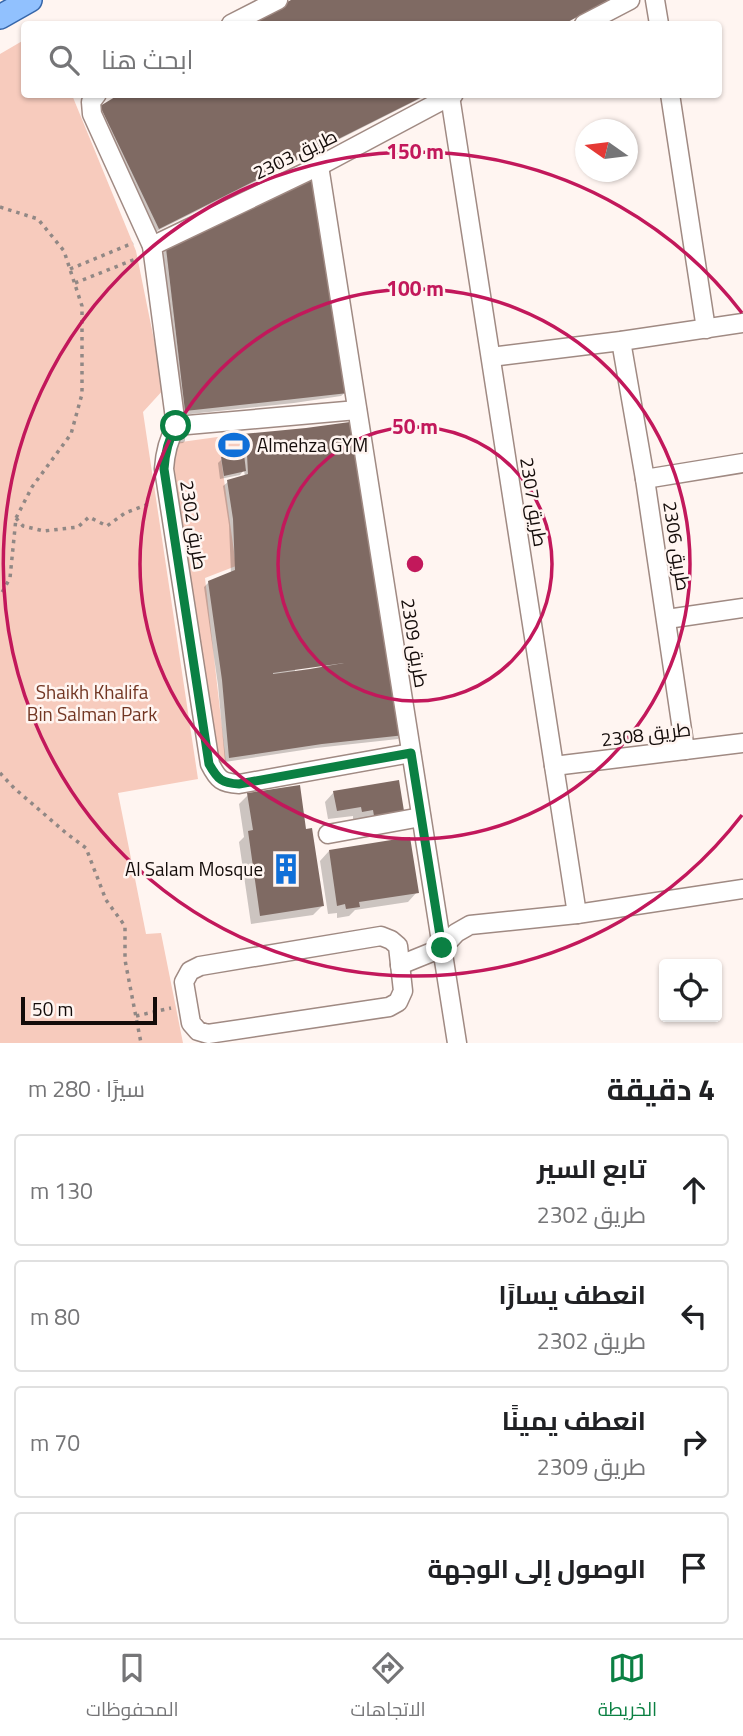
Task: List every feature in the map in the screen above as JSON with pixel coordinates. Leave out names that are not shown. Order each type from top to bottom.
[{"type":"main road","points":[[0,17],[30,0]]},
{"type":"street","points":[[237,21],[278,0]]},
{"type":"street","points":[[590,21],[630,0]]},
{"type":"street","points":[[655,0],[658,21]]},
{"type":"street","name":"طريق 2302","points":[[94,98],[91,102],[92,114],[151,245],[176,426],[168,445],[164,469],[209,764],[216,776],[226,783],[239,784],[411,753]]},
{"type":"street","name":"طريق 2303","points":[[151,245],[319,166],[446,98]]},
{"type":"street","name":"طريق 2307","points":[[452,98],[577,914]]},
{"type":"street","points":[[671,98],[706,329]]},
{"type":"street","name":"طريق 2309","points":[[319,166],[457,1043]]},
{"type":"street","points":[[491,357],[743,323]]},
{"type":"street","name":"طريق 2306","points":[[621,341],[645,479],[685,750]]},
{"type":"street","points":[[176,426],[357,410]]},
{"type":"street","name":"طريق 2306","points":[[645,479],[743,463]]},
{"type":"street","name":"طريق 2306","points":[[667,620],[743,608]]},
{"type":"street","name":"طريق 2308","points":[[554,766],[743,743]]},
{"type":"street","points":[[328,835],[421,817]]},
{"type":"street","points":[[400,965],[442,948],[456,933],[470,925],[577,914],[743,889]]},
{"type":"street","points":[[381,936],[398,946],[400,965],[403,991],[398,1002],[389,1007],[208,1034],[198,1031],[191,1023],[184,982],[190,971],[200,966],[381,936]]},
{"type":"path","points":[[0,207],[37,219],[64,251],[82,306],[82,394],[71,434],[32,487],[16,518],[10,578],[0,596]]},
{"type":"path","points":[[70,269],[151,245]]},
{"type":"path","points":[[75,283],[151,245]]},
{"type":"path","points":[[16,518],[23,526],[44,531],[78,527],[89,517],[107,526],[125,513],[169,498]]},
{"type":"path","points":[[0,773],[14,788],[86,848],[106,900],[125,926],[125,960],[141,1043]]},
{"type":"path","points":[[136,1016],[188,1004]]},
{"type":"green space","name":"Shaikh Khalifa Bin Salman Park","points":[[21,42],[21,98],[73,98],[136,251],[164,389],[143,412],[198,779],[118,793],[146,934],[161,933],[183,1043],[0,1043],[0,54]]},
{"type":"green space","name":"Shaikh Khalifa Bin Salman Park","points":[[239,434],[244,454],[221,458],[236,566],[205,578],[226,763],[218,764],[170,457],[174,443]]},
{"type":"building","points":[[291,0],[608,0],[570,21],[250,21]]},
{"type":"building","points":[[113,98],[420,98],[159,229],[100,106]]},
{"type":"building","points":[[313,180],[348,393],[185,411],[166,248]]},
{"type":"building","points":[[350,422],[405,735],[229,758],[222,680],[208,581],[235,570],[233,519],[227,480],[248,474],[242,434]],"holes":[[[344,663],[310,669],[273,674]]]},
{"type":"building","points":[[244,454],[246,471],[224,476],[221,457]]},
{"type":"building","points":[[399,780],[404,811],[374,816],[373,810],[362,812],[361,807],[337,811],[333,791]]},
{"type":"building","name":"Al Salam Mosque","points":[[300,785],[306,829],[312,828],[324,906],[260,916],[248,831],[253,830],[247,793]]},
{"type":"building","points":[[410,837],[419,893],[359,902],[360,907],[346,909],[345,904],[337,906],[329,850]]},
{"type":"place","name":"Almehza GYM","points":[[234,445]]},
{"type":"place","name":"Al Salam Mosque","points":[[286,869]]},
{"type":"route","points":[[176,426],[170,437],[164,469],[209,764],[216,776],[226,783],[239,784],[411,753],[442,948]]}]
